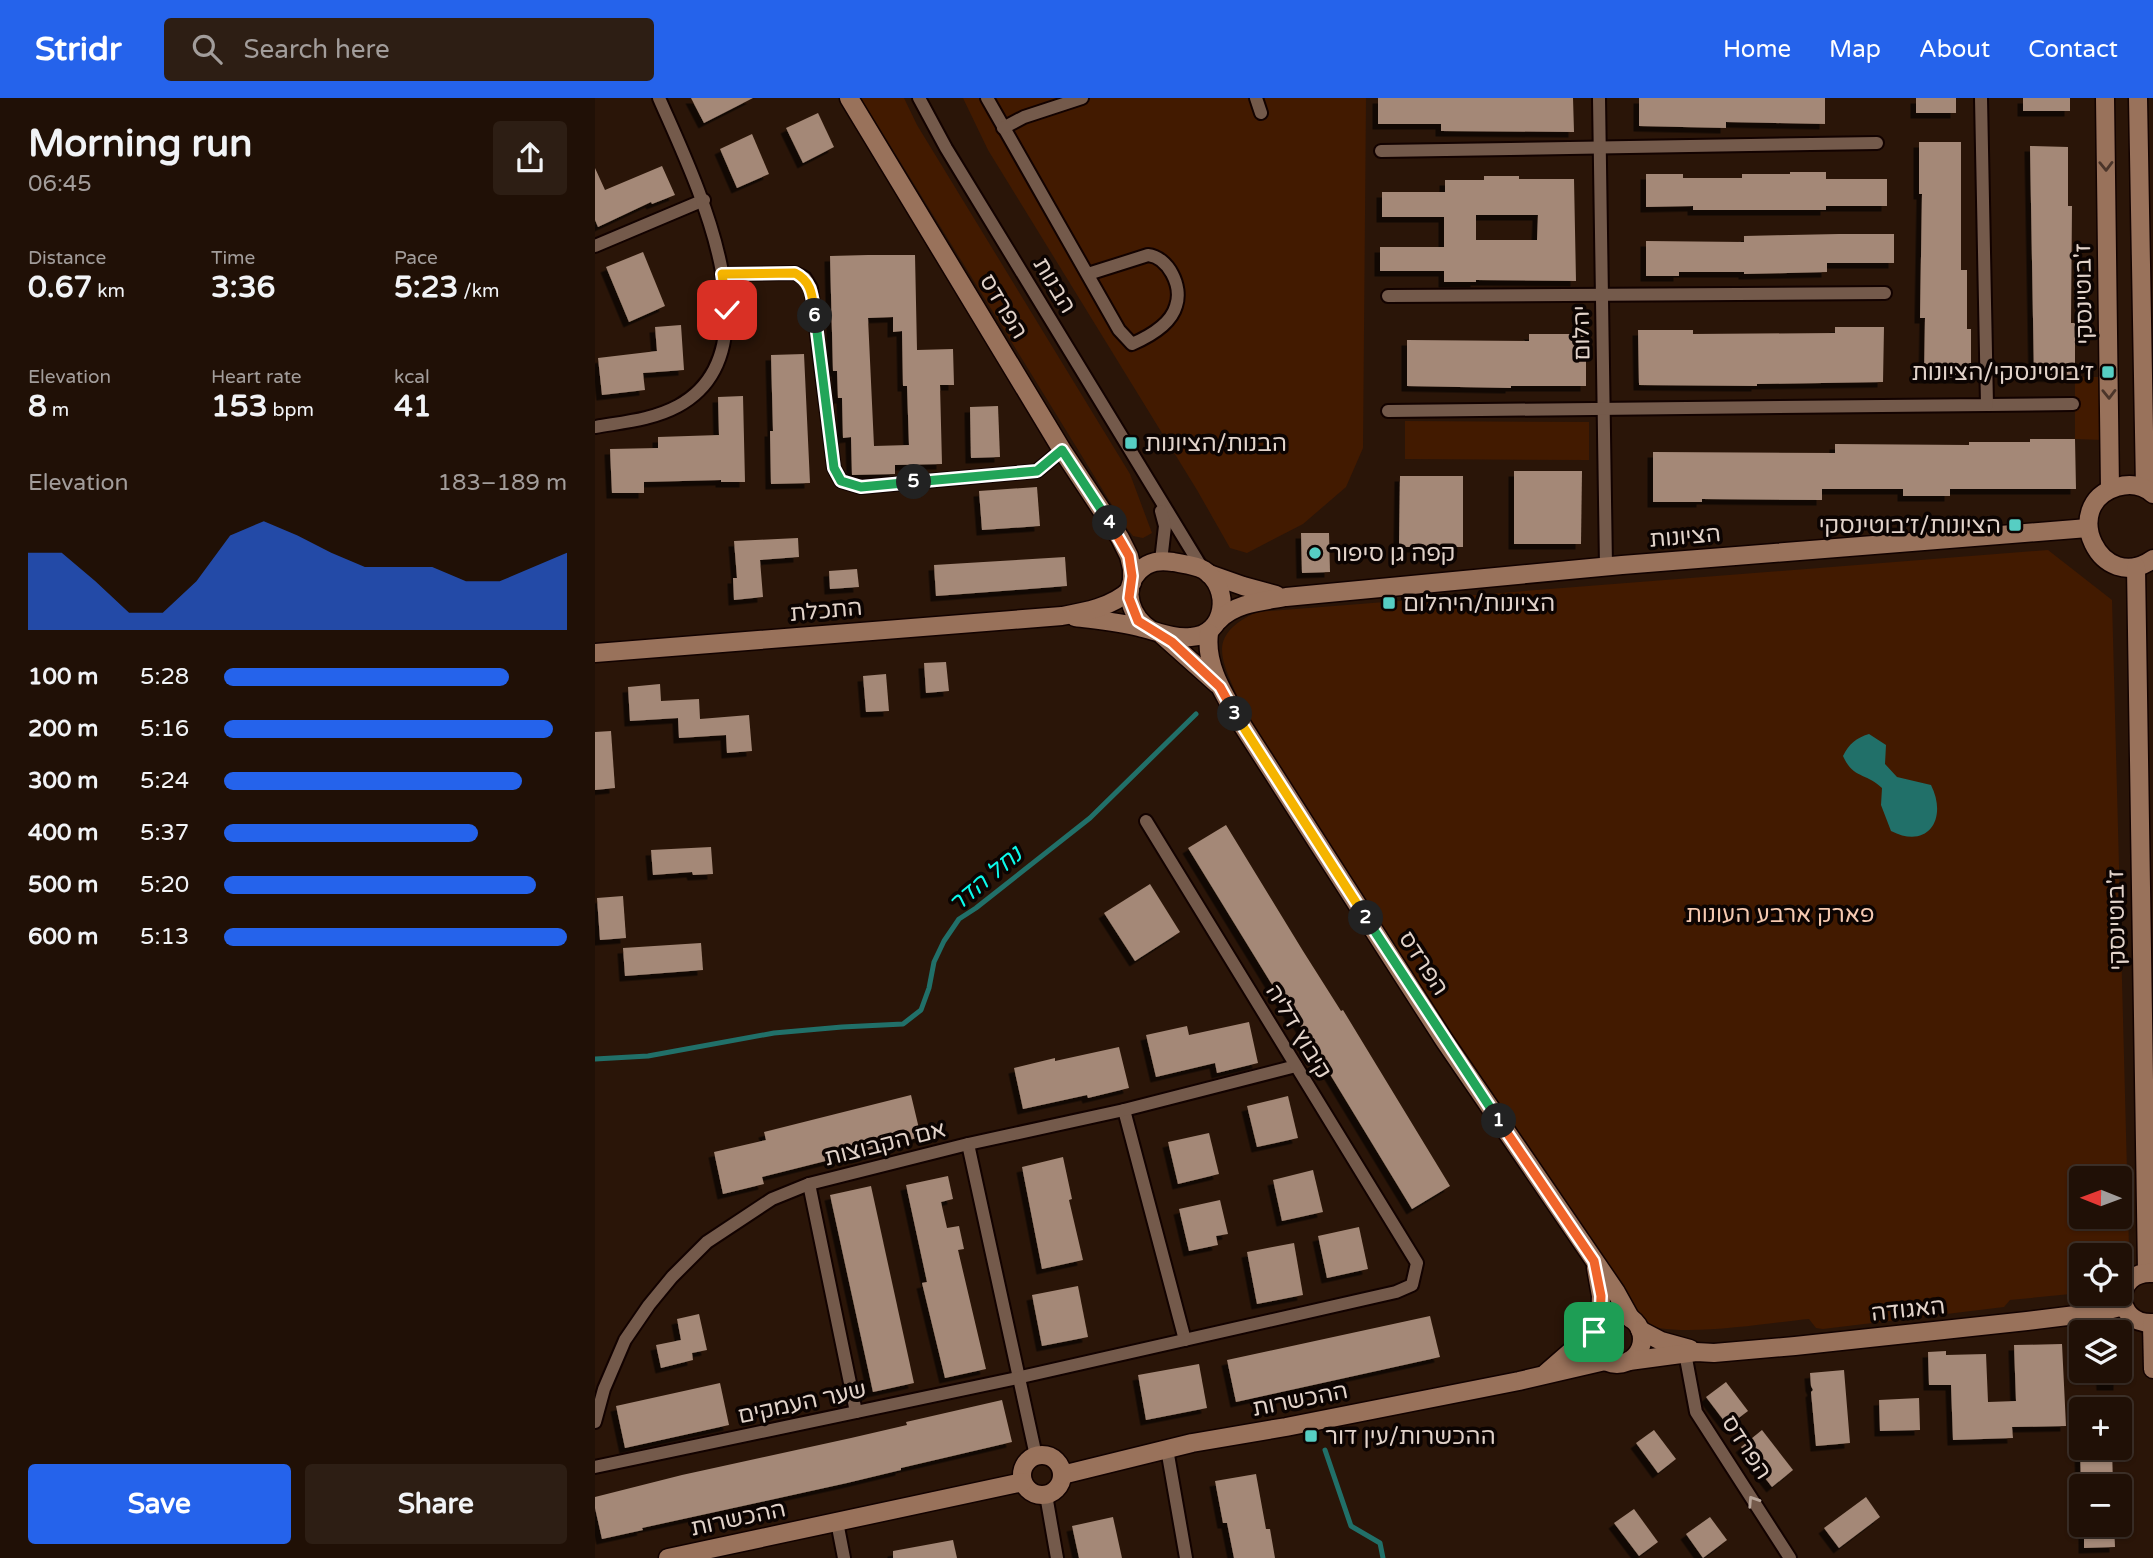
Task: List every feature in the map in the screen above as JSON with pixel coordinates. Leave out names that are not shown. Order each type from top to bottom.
[{"type":"street","points":[[595,427],[653,417],[680,405],[701,388],[717,365],[726,337],[727,310],[722,274],[704,200],[659,98]]},
{"type":"street","name":"הפרדס","points":[[849,98],[1062,450],[1120,538],[1132,569],[1131,586]]},
{"type":"street","name":"הבנות","points":[[919,98],[946,148],[1205,571]]},
{"type":"street","points":[[987,98],[1119,330],[1132,344],[1147,338],[1165,322],[1177,306],[1177,288],[1165,262],[1156,256],[1148,255],[1088,274]]},
{"type":"street","points":[[1003,128],[1024,117],[1082,98]]},
{"type":"street","points":[[1256,98],[1261,113]]},
{"type":"street","name":"יהלום","points":[[1599,98],[1606,567]]},
{"type":"street","points":[[1981,98],[1987,405]]},
{"type":"street","name":"ז'בוטינסקי","points":[[2105,98],[2110,489]]},
{"type":"street","points":[[2138,98],[2149,490],[2124,485],[2110,489],[2099,498],[2091,510],[2088,528],[2091,542],[2098,554],[2110,563],[2136,567],[2153,559]]},
{"type":"street","points":[[1381,151],[1877,143]]},
{"type":"street","points":[[595,246],[704,200]]},
{"type":"street","points":[[722,274],[795,273],[805,278],[811,288],[834,468],[841,481],[861,487],[1037,471],[1062,450]]},
{"type":"street","points":[[1388,296],[1885,293]]},
{"type":"street","points":[[1388,411],[1604,411],[2073,404]]},
{"type":"street","name":"הבנות","points":[[1156,494],[1165,526],[1158,561]]},
{"type":"street","name":"הציונות","points":[[1213,627],[1229,612],[1247,604],[1286,597],[1606,567],[2088,528]]},
{"type":"street","name":"הפרדס","points":[[1120,538],[1138,554],[1158,561]]},
{"type":"street","points":[[1158,561],[1205,571],[1215,580],[1221,592],[1222,608],[1213,627],[1187,638],[1155,631],[1138,621],[1129,598],[1131,586],[1141,569],[1158,561]]},
{"type":"street","name":"ז'בוטינסקי","points":[[2136,567],[2150,1272]]},
{"type":"street","name":"הציונות","points":[[1205,571],[1263,593],[1286,597]]},
{"type":"street","name":"התכלת","points":[[595,653],[1062,616],[1090,611],[1118,599],[1131,586]]},
{"type":"street","name":"התכלת","points":[[1062,616],[1155,631]]},
{"type":"street","name":"הפרדס","points":[[1213,627],[1209,652],[1220,687]]},
{"type":"street","name":"הפרדס","points":[[1155,631],[1182,650],[1220,687],[1444,1040],[1635,1324]]},
{"type":"street","name":"קיבוץ דליה","points":[[1146,821],[1417,1263]]},
{"type":"street","name":"אם הקבוצות","points":[[595,1422],[604,1389],[625,1340],[673,1277],[707,1242],[772,1199],[809,1184],[968,1143],[1124,1110],[1296,1066]]},
{"type":"street","points":[[1124,1110],[1185,1340]]},
{"type":"street","points":[[968,1143],[1036,1456]]},
{"type":"street","points":[[809,1184],[856,1412]]},
{"type":"street","name":"הפרדס","points":[[1594,1261],[1601,1296],[1597,1326]]},
{"type":"street","name":"שער העמקים","points":[[595,1467],[1017,1378],[1396,1293],[1412,1285],[1417,1263]]},
{"type":"street","points":[[2132,1279],[2150,1272]]},
{"type":"street","points":[[2124,1306],[2135,1320],[2152,1324],[2153,1369]]},
{"type":"street","name":"האגודה","points":[[1629,1361],[1691,1353],[1867,1339],[2100,1312],[2124,1306]]},
{"type":"street","points":[[1613,1315],[1622,1315],[1635,1324],[1641,1347],[1629,1361],[1617,1364],[1605,1361],[1594,1348],[1597,1326],[1613,1315]]},
{"type":"street","name":"האגודה","points":[[1635,1324],[1661,1341],[1691,1353]]},
{"type":"street","name":"ההכשרות","points":[[1546,1373],[1597,1326]]},
{"type":"street","name":"הפרדס","points":[[1691,1353],[1696,1412],[1790,1558]]},
{"type":"street","name":"ההכשרות","points":[[1062,1475],[1167,1448],[1464,1392],[1605,1361]]},
{"type":"street","points":[[1167,1448],[1186,1558]]},
{"type":"street","points":[[1044,1455],[1056,1460],[1062,1475],[1056,1490],[1046,1495],[1031,1493],[1023,1482],[1022,1473],[1025,1464],[1036,1456],[1044,1455]]},
{"type":"street","name":"ההכשרות","points":[[668,1558],[1023,1482]]},
{"type":"street","points":[[1046,1495],[1056,1558]]},
{"type":"street","points":[[837,1522],[844,1558]]},
{"type":"green space","points":[[861,98],[904,98],[917,125],[1130,474],[1152,533],[1143,538],[1133,536],[1125,526]]},
{"type":"green space","points":[[963,98],[1366,98],[1363,448],[1346,487],[1303,524],[1247,553],[1230,548],[988,150]]},
{"type":"green space","points":[[2075,377],[2103,377],[2103,440],[2075,439]]},
{"type":"green space","points":[[1405,421],[1589,422],[1589,460],[1405,459]]},
{"type":"green space","name":"פארק ארבע העונות","points":[[2048,550],[2112,600],[2127,1166],[2069,1166],[2069,1229],[2129,1229],[2129,1243],[2069,1243],[2069,1294],[2010,1300],[2004,1307],[1823,1329],[1816,1328],[1809,1319],[1696,1330],[1653,1327],[1640,1321],[1626,1304],[1243,710],[1222,654],[1228,632],[1257,612]]},
{"type":"water","points":[[1869,734],[1886,745],[1885,764],[1897,777],[1931,785],[1936,798],[1936,820],[1924,834],[1904,836],[1891,831],[1881,805],[1882,788],[1851,769],[1843,756],[1857,740]]},
{"type":"building","points":[[691,98],[753,98],[704,123]]},
{"type":"building","points":[[1378,98],[1573,98],[1574,132],[1441,131],[1441,124],[1378,124]]},
{"type":"building","points":[[1639,98],[1825,98],[1825,124],[1726,122],[1726,128],[1639,126]]},
{"type":"building","points":[[1916,98],[1956,98],[1956,113],[1916,113]]},
{"type":"building","points":[[2023,98],[2070,98],[2070,111],[2023,111]]},
{"type":"building","points":[[818,113],[834,147],[803,163],[786,128]]},
{"type":"building","points":[[752,134],[769,174],[737,188],[720,149]]},
{"type":"building","points":[[1919,142],[1961,142],[1961,270],[1967,270],[1967,329],[1971,329],[1971,378],[1924,378],[1925,318],[1920,318],[1922,194],[1919,194]]},
{"type":"building","points":[[2030,146],[2068,147],[2068,206],[2072,206],[2071,323],[2075,323],[2075,377],[2034,376]]},
{"type":"building","points":[[662,166],[675,195],[652,204],[651,202],[598,227],[595,220],[595,168],[605,190]]},
{"type":"building","points":[[1826,172],[1826,179],[1887,179],[1887,206],[1826,206],[1826,210],[1693,210],[1693,206],[1646,207],[1646,174],[1683,174],[1683,178],[1742,178],[1742,174]]},
{"type":"building","points":[[1484,176],[1574,179],[1576,281],[1444,282],[1444,271],[1380,271],[1380,247],[1444,247],[1444,217],[1382,217],[1382,192],[1445,192],[1445,180],[1484,180]],"holes":[[[1476,215],[1538,215],[1537,240],[1476,240]]]},
{"type":"building","points":[[1894,234],[1894,263],[1827,263],[1827,272],[1679,272],[1679,276],[1646,276],[1646,241],[1744,242],[1744,236]]},
{"type":"building","points":[[643,252],[665,306],[629,322],[606,267]]},
{"type":"building","points":[[915,255],[917,350],[953,349],[954,385],[940,385],[942,464],[895,465],[895,474],[852,475],[851,437],[843,438],[842,398],[838,398],[837,371],[833,371],[830,256]],"holes":[[[893,317],[893,332],[902,331],[903,386],[907,386],[909,445],[874,446],[868,318]]]},
{"type":"building","points":[[681,325],[684,370],[643,373],[645,390],[602,395],[598,358],[657,351],[655,327]]},
{"type":"building","points":[[1835,327],[1884,327],[1883,382],[1757,386],[1639,385],[1638,330],[1693,330],[1693,334],[1835,333]]},
{"type":"building","points":[[1529,334],[1586,334],[1586,386],[1407,386],[1407,340],[1529,341]]},
{"type":"building","points":[[804,354],[810,483],[771,484],[771,355]]},
{"type":"building","points":[[743,396],[745,482],[644,482],[644,493],[612,493],[610,449],[658,448],[658,437],[719,435],[718,397]]},
{"type":"building","points":[[998,406],[1000,457],[971,458],[970,407]]},
{"type":"building","points":[[2030,439],[2075,439],[2076,489],[1950,489],[1950,496],[1903,496],[1903,489],[1822,489],[1822,500],[1702,499],[1702,502],[1653,502],[1653,452],[1835,453],[1835,444],[1969,445],[1969,442],[2030,442]]},
{"type":"building","points":[[1514,471],[1582,471],[1581,544],[1514,544]]},
{"type":"building","points":[[1400,476],[1463,476],[1463,547],[1399,547]]},
{"type":"building","points":[[1037,487],[1040,526],[982,530],[979,491]]},
{"type":"building","name":"קפה גן סיפור","points":[[1301,533],[1329,533],[1330,572],[1302,573]]},
{"type":"building","points":[[798,538],[799,557],[760,560],[763,597],[734,600],[733,578],[737,578],[734,541]]},
{"type":"building","points":[[1065,557],[1067,586],[936,596],[934,565]]},
{"type":"building","points":[[857,569],[859,587],[830,589],[829,571]]},
{"type":"building","points":[[946,662],[949,691],[926,693],[924,663]]},
{"type":"building","points":[[886,674],[889,711],[866,712],[863,676]]},
{"type":"building","points":[[660,684],[661,701],[699,699],[700,719],[749,715],[752,751],[727,753],[726,735],[679,738],[678,718],[630,721],[628,687]]},
{"type":"building","points":[[611,731],[615,788],[595,790],[595,732]]},
{"type":"building","points":[[1226,825],[1450,1186],[1412,1209],[1188,848]]},
{"type":"building","points":[[711,847],[713,874],[693,875],[692,872],[653,875],[651,850]]},
{"type":"building","points":[[1150,884],[1180,932],[1135,961],[1104,913]]},
{"type":"building","points":[[623,896],[626,938],[600,940],[597,898]]},
{"type":"building","points":[[701,943],[703,970],[625,976],[623,948]]},
{"type":"building","points":[[1249,1022],[1258,1063],[1217,1073],[1215,1063],[1156,1077],[1146,1035],[1187,1026],[1189,1035]]},
{"type":"building","points":[[1119,1047],[1129,1088],[1023,1109],[1014,1068]]},
{"type":"building","points":[[911,1095],[921,1137],[762,1177],[764,1184],[723,1194],[714,1152],[766,1140],[764,1132]]},
{"type":"building","points":[[1288,1096],[1298,1138],[1257,1147],[1247,1106]]},
{"type":"building","points":[[1209,1133],[1219,1174],[1178,1184],[1168,1142]]},
{"type":"building","points":[[1063,1157],[1072,1199],[1069,1200],[1083,1260],[1042,1269],[1022,1167]]},
{"type":"building","points":[[1313,1170],[1323,1212],[1282,1221],[1273,1180]]},
{"type":"building","points":[[948,1176],[953,1199],[941,1202],[947,1228],[959,1226],[964,1249],[958,1250],[986,1369],[945,1378],[922,1283],[927,1282],[906,1185]]},
{"type":"building","points":[[871,1186],[914,1383],[873,1392],[830,1195]]},
{"type":"building","points":[[1220,1200],[1228,1234],[1216,1236],[1218,1245],[1189,1251],[1179,1209]]},
{"type":"building","points":[[1359,1227],[1368,1269],[1327,1278],[1318,1236]]},
{"type":"building","points":[[1294,1243],[1303,1295],[1257,1304],[1247,1252]]},
{"type":"building","points":[[1078,1286],[1088,1337],[1042,1346],[1032,1295]]},
{"type":"building","points":[[699,1314],[707,1350],[692,1353],[693,1360],[661,1368],[656,1345],[681,1340],[677,1319]]},
{"type":"building","points":[[1430,1316],[1440,1357],[1236,1402],[1227,1360]]},
{"type":"building","points":[[2062,1344],[2066,1426],[2012,1427],[2013,1438],[1953,1440],[1951,1385],[1929,1385],[1928,1352],[1946,1351],[1946,1355],[1986,1354],[1988,1402],[2016,1401],[2014,1345]]},
{"type":"building","points":[[1199,1364],[1207,1408],[1146,1420],[1138,1375]]},
{"type":"building","points":[[1844,1370],[1850,1443],[1816,1446],[1810,1373]]},
{"type":"building","points":[[1726,1382],[1748,1411],[1728,1426],[1706,1397]]},
{"type":"building","points":[[720,1383],[729,1425],[625,1448],[616,1406]]},
{"type":"building","points":[[2102,1383],[2119,1383],[2119,1385]]},
{"type":"building","points":[[1919,1398],[1920,1430],[1880,1431],[1879,1400]]},
{"type":"building","points":[[1002,1400],[1012,1442],[602,1539],[595,1497],[907,1425],[906,1422]]},
{"type":"building","points":[[1654,1430],[1676,1459],[1658,1473],[1636,1443]]},
{"type":"building","points":[[1762,1430],[1793,1470],[1772,1487],[1741,1447]]},
{"type":"building","points":[[2080,1460],[2112,1460],[2113,1474],[2081,1474]]},
{"type":"building","points":[[1256,1474],[1266,1529],[1270,1529],[1275,1558],[1234,1558],[1227,1523],[1223,1523],[1215,1481]]},
{"type":"building","points":[[1866,1497],[1880,1517],[1839,1548],[1824,1528]]},
{"type":"building","points":[[1634,1509],[1658,1542],[1639,1556],[1614,1523]]},
{"type":"building","points":[[1113,1517],[1122,1558],[1079,1558],[1072,1526]]},
{"type":"building","points":[[1710,1517],[1727,1540],[1703,1558],[1686,1534]]},
{"type":"building","points":[[2084,1537],[2115,1537],[2115,1547],[2084,1548]]},
{"type":"building","points":[[953,1540],[957,1558],[893,1558],[893,1551]]},
{"type":"waterway","name":"נחל הדר","points":[[595,1059],[648,1056],[774,1033],[903,1024],[921,1010],[934,962],[959,919],[1090,818],[1196,714]]},
{"type":"waterway","points":[[1325,1450],[1351,1526],[1380,1543],[1383,1558]]},
{"type":"place","name":"ז׳בוטינסקי/הציונות","points":[[2108,372]]},
{"type":"place","name":"הבנות/הציונות","points":[[1131,443]]},
{"type":"place","name":"הציונות/ז׳בוטינסקי","points":[[2015,525]]},
{"type":"place","name":"קפה גן סיפור","points":[[1315,553]]},
{"type":"place","name":"הציונות/היהלום","points":[[1389,603]]},
{"type":"place","name":"ההכשרות/עין דור","points":[[1311,1436]]},
{"type":"route","points":[[727,310],[722,274],[795,273],[805,278],[811,288],[834,468],[841,481],[861,487],[1037,471],[1062,450],[1129,556],[1132,576],[1129,598],[1138,621],[1182,650],[1220,687],[1444,1040],[1594,1261],[1601,1296],[1600,1321],[1594,1332]]}]
